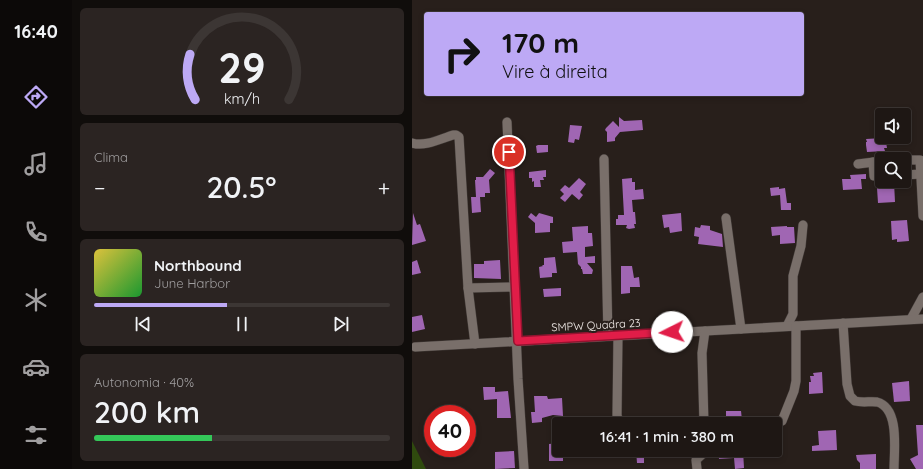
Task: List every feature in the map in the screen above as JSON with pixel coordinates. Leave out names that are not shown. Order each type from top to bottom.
[{"type":"street","points":[[508,122],[514,288],[524,469]]},
{"type":"street","points":[[412,143],[430,143],[453,135],[459,137],[468,288],[475,344]]},
{"type":"street","points":[[604,159],[608,336]]},
{"type":"street","points":[[911,160],[920,160],[923,216]]},
{"type":"street","points":[[858,164],[875,162]]},
{"type":"street","points":[[911,175],[921,174]]},
{"type":"street","points":[[726,218],[741,329]]},
{"type":"street","points":[[782,421],[794,391],[796,381],[796,326],[793,314],[793,276],[801,246],[803,225]]},
{"type":"street","points":[[468,288],[514,288]]},
{"type":"street","points":[[912,319],[923,297]]},
{"type":"street","points":[[793,314],[796,326]]},
{"type":"street","name":"SMPW Quadra 23","points":[[415,347],[923,318]]},
{"type":"street","points":[[843,323],[847,384],[850,396],[855,401],[876,402],[881,404],[889,412],[894,426],[894,469]]},
{"type":"street","points":[[704,417],[702,353],[706,331]]},
{"type":"street","points":[[618,336],[618,417]]},
{"type":"street","points":[[697,469],[696,460],[698,457]]},
{"type":"green space","points":[[412,441],[426,469],[412,469]]},
{"type":"building","points":[[619,117],[624,121],[642,120],[643,130],[620,132],[615,138],[615,141],[607,142],[607,132],[605,130],[613,121],[619,127]]},
{"type":"building","points":[[570,125],[582,126],[579,140],[575,139],[574,143],[568,142]]},
{"type":"building","points":[[875,138],[875,144],[886,144],[887,148],[884,148],[885,151],[867,152],[866,139]]},
{"type":"building","points":[[548,145],[548,152],[537,153],[536,146]]},
{"type":"building","points":[[490,169],[495,173],[489,180],[490,193],[485,193],[485,197],[480,197],[481,212],[472,213],[471,197],[476,197],[476,177],[483,177]]},
{"type":"building","points":[[546,170],[546,177],[543,177],[544,180],[540,180],[541,187],[534,187],[534,181],[532,182],[532,178],[529,178],[529,172]]},
{"type":"building","points":[[866,174],[866,179],[861,179],[862,189],[843,190],[842,179],[851,179],[850,175]]},
{"type":"building","points":[[579,178],[586,184],[580,192],[583,195],[579,200],[572,194],[565,202],[560,198],[564,194],[560,190],[565,185],[569,188]]},
{"type":"building","points":[[632,178],[632,182],[635,182],[635,190],[643,189],[644,199],[632,200],[636,224],[634,224],[635,228],[629,229],[626,228],[627,225],[616,225],[616,219],[618,219],[618,215],[624,215],[622,179]]},
{"type":"building","points":[[779,187],[779,189],[785,188],[787,203],[791,203],[791,210],[781,210],[780,195],[771,196],[770,188]]},
{"type":"building","points":[[877,188],[894,188],[895,202],[878,203]]},
{"type":"building","points":[[413,213],[417,225],[420,224],[426,241],[412,245]]},
{"type":"building","points":[[531,213],[536,217],[539,213],[553,217],[553,223],[550,223],[550,232],[535,233],[535,223],[528,217]]},
{"type":"building","points":[[681,213],[682,231],[670,233],[669,227],[664,228],[662,215]]},
{"type":"building","points":[[907,220],[909,241],[897,242],[897,239],[892,240],[891,221]]},
{"type":"building","points":[[701,225],[710,226],[710,230],[722,234],[723,247],[698,244],[699,237],[694,236],[695,227],[700,228]]},
{"type":"building","points":[[588,226],[588,233],[592,233],[593,246],[585,247],[585,257],[595,256],[595,263],[587,263],[593,270],[592,274],[583,274],[581,267],[578,264],[577,252],[563,253],[562,242],[573,241],[572,227]]},
{"type":"building","points":[[771,227],[794,227],[795,243],[780,244],[780,235],[772,236]]},
{"type":"building","points":[[555,257],[557,273],[552,273],[552,277],[540,278],[539,267],[544,265],[544,258]]},
{"type":"building","points":[[417,260],[421,273],[412,275],[412,262]]},
{"type":"building","points":[[500,260],[501,279],[474,278],[474,264],[484,264],[484,261]]},
{"type":"building","points":[[621,266],[632,266],[634,278],[639,277],[640,287],[630,287],[630,293],[621,294]]},
{"type":"building","points":[[561,288],[561,296],[544,297],[543,289]]},
{"type":"building","points":[[422,315],[425,329],[412,332],[412,317]]},
{"type":"building","points":[[822,372],[823,393],[809,394],[809,382],[811,382],[810,376],[814,376],[813,373]]},
{"type":"building","points":[[909,381],[910,401],[894,402],[892,383]]},
{"type":"building","points":[[483,387],[495,387],[495,392],[508,391],[511,418],[497,418],[497,399],[484,400]]},
{"type":"building","points":[[534,396],[547,396],[548,399],[562,398],[563,416],[553,415],[542,418],[542,422],[532,423],[531,412],[535,412]]},
{"type":"building","points":[[726,411],[741,411],[742,417],[726,417]]},
{"type":"building","points":[[916,425],[923,425],[923,469],[916,469],[910,459],[918,455]]},
{"type":"building","points":[[836,430],[837,450],[812,451],[812,446],[819,445],[818,431]]},
{"type":"building","points":[[549,444],[552,444],[552,457],[563,457],[563,461],[549,461]]},
{"type":"building","points":[[514,451],[515,468],[495,469],[495,452]]},
{"type":"building","points":[[876,454],[876,469],[860,469],[860,463],[857,460],[856,455]]},
{"type":"building","points":[[637,457],[644,457],[644,463],[637,463]]},
{"type":"building","points":[[719,457],[743,457],[744,468],[735,469],[734,458],[719,459]]},
{"type":"route","points":[[509,152],[518,341],[672,332]]}]
